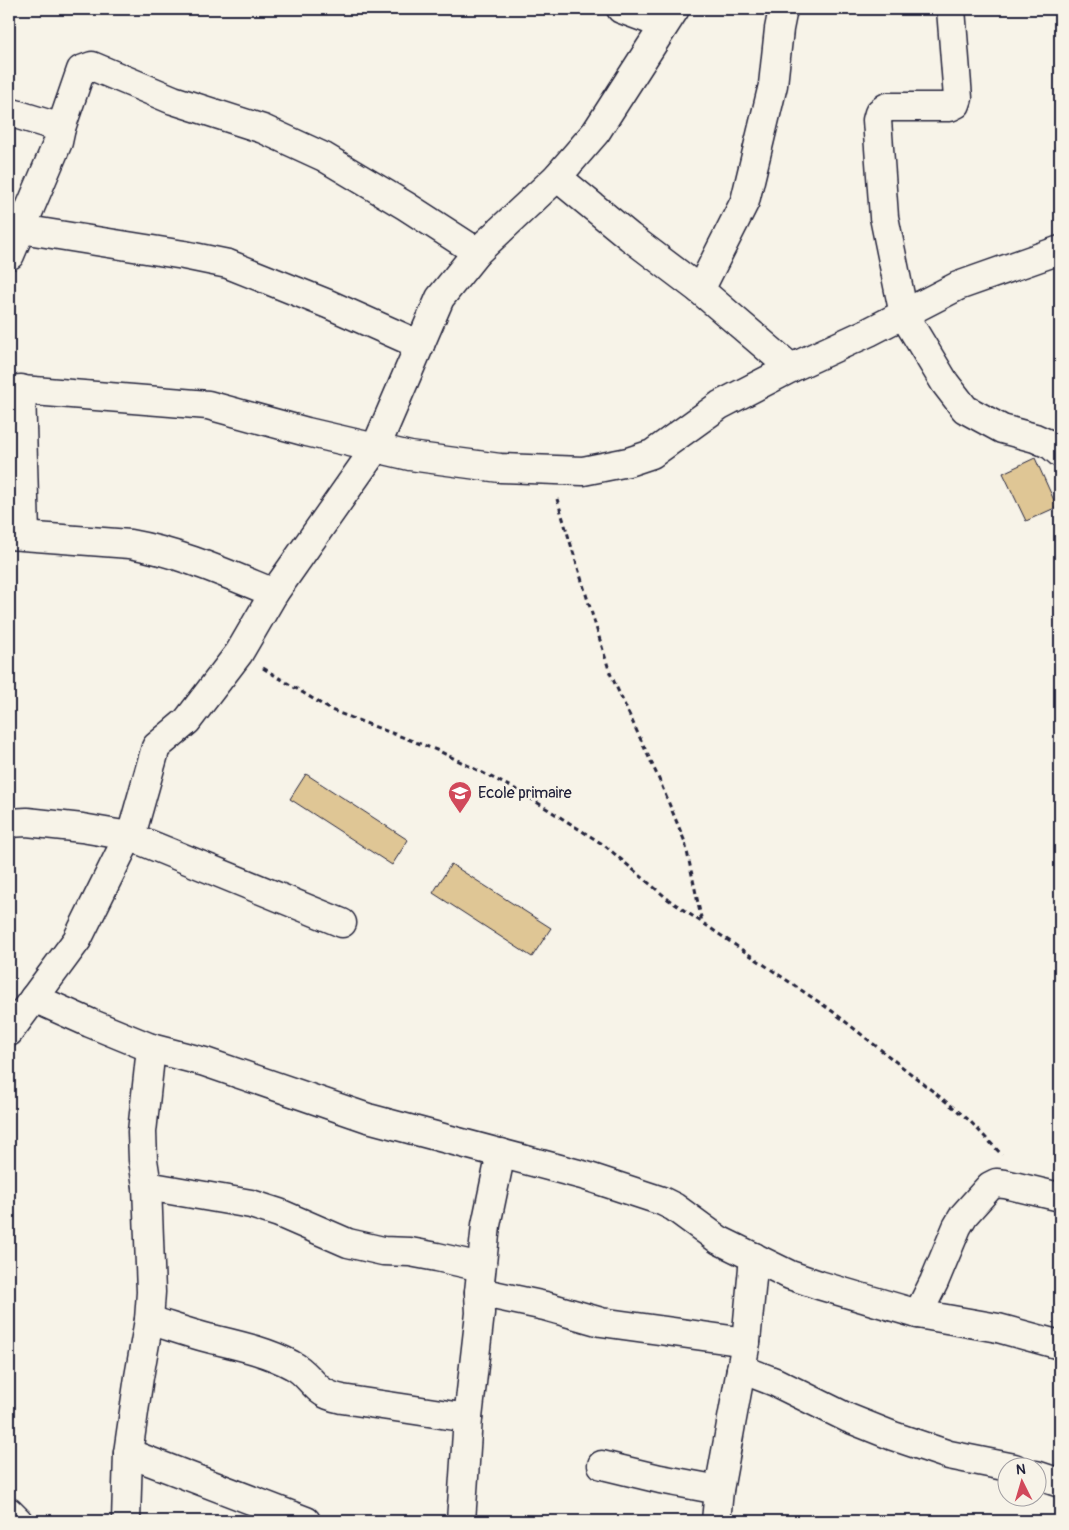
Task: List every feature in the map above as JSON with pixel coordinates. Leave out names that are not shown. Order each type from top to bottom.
[{"type":"street","points":[[9,1032],[77,940],[134,824],[156,747],[187,721],[239,654],[274,593],[375,449],[440,298],[476,252],[557,177],[596,132],[669,17],[621,9]]},
{"type":"street","points":[[700,290],[745,201],[772,85],[783,9]]},
{"type":"street","points":[[951,9],[958,98],[956,104],[950,107],[887,107],[879,113],[877,120],[884,216],[904,315],[945,383],[965,409],[1002,429],[1035,438],[1051,445],[1060,453]]},
{"type":"street","points":[[9,257],[58,142],[81,70],[92,66],[173,100],[262,129],[324,157],[406,206],[476,252]]},
{"type":"street","points":[[9,112],[62,128]]},
{"type":"street","points":[[557,177],[630,237],[700,290],[792,368]]},
{"type":"street","points":[[21,229],[184,255],[228,264],[328,304],[420,345]]},
{"type":"street","points":[[274,593],[188,559],[146,547],[130,544],[17,535],[15,389],[208,406],[375,449],[410,456],[500,468],[583,471],[628,462],[652,454],[720,404],[792,368],[904,315],[958,286],[1060,250]]},
{"type":"street","points":[[9,823],[27,822],[82,828],[129,836],[342,923]]},
{"type":"street","points":[[34,998],[151,1048],[205,1062],[368,1118],[586,1176],[668,1203],[719,1240],[754,1258],[812,1282],[918,1314],[998,1328],[1060,1345]]},
{"type":"street","points":[[126,1521],[128,1453],[149,1320],[151,1274],[147,1186],[143,1160],[142,1132],[151,1048]]},
{"type":"street","points":[[461,1521],[468,1418],[480,1313],[480,1280],[486,1225],[501,1153]]},
{"type":"street","points":[[918,1314],[934,1282],[957,1227],[964,1215],[992,1185],[1005,1184],[1060,1197]]},
{"type":"street","points":[[147,1186],[251,1204],[279,1213],[348,1243],[384,1251],[410,1252],[452,1260],[480,1280],[545,1306],[601,1322],[746,1342]]},
{"type":"street","points":[[716,1521],[719,1490],[746,1342],[754,1258]]},
{"type":"street","points":[[149,1320],[206,1338],[245,1347],[294,1365],[318,1388],[330,1396],[468,1418]]},
{"type":"street","points":[[741,1369],[775,1382],[848,1418],[893,1436],[957,1457],[996,1465]]},
{"type":"street","points":[[128,1453],[306,1521]]},
{"type":"street","points":[[602,1465],[660,1479],[719,1490]]},
{"type":"street","points":[[1046,1478],[1060,1483]]},
{"type":"street","points":[[9,1512],[18,1521]]},
{"type":"path","points":[[548,470],[610,673],[685,842],[702,923]]},
{"type":"path","points":[[239,654],[331,710],[439,751],[519,791],[604,845],[669,900],[832,1011],[969,1120],[1000,1152],[1021,1188]]},
{"type":"building","points":[[1035,458],[1057,507],[1026,521],[1003,473]]},
{"type":"building","points":[[306,774],[408,840],[392,865],[290,799]]},
{"type":"building","points":[[451,864],[551,928],[532,957],[433,893]]},
{"type":"place","name":"Ecole primaire","points":[[460,814]]}]
